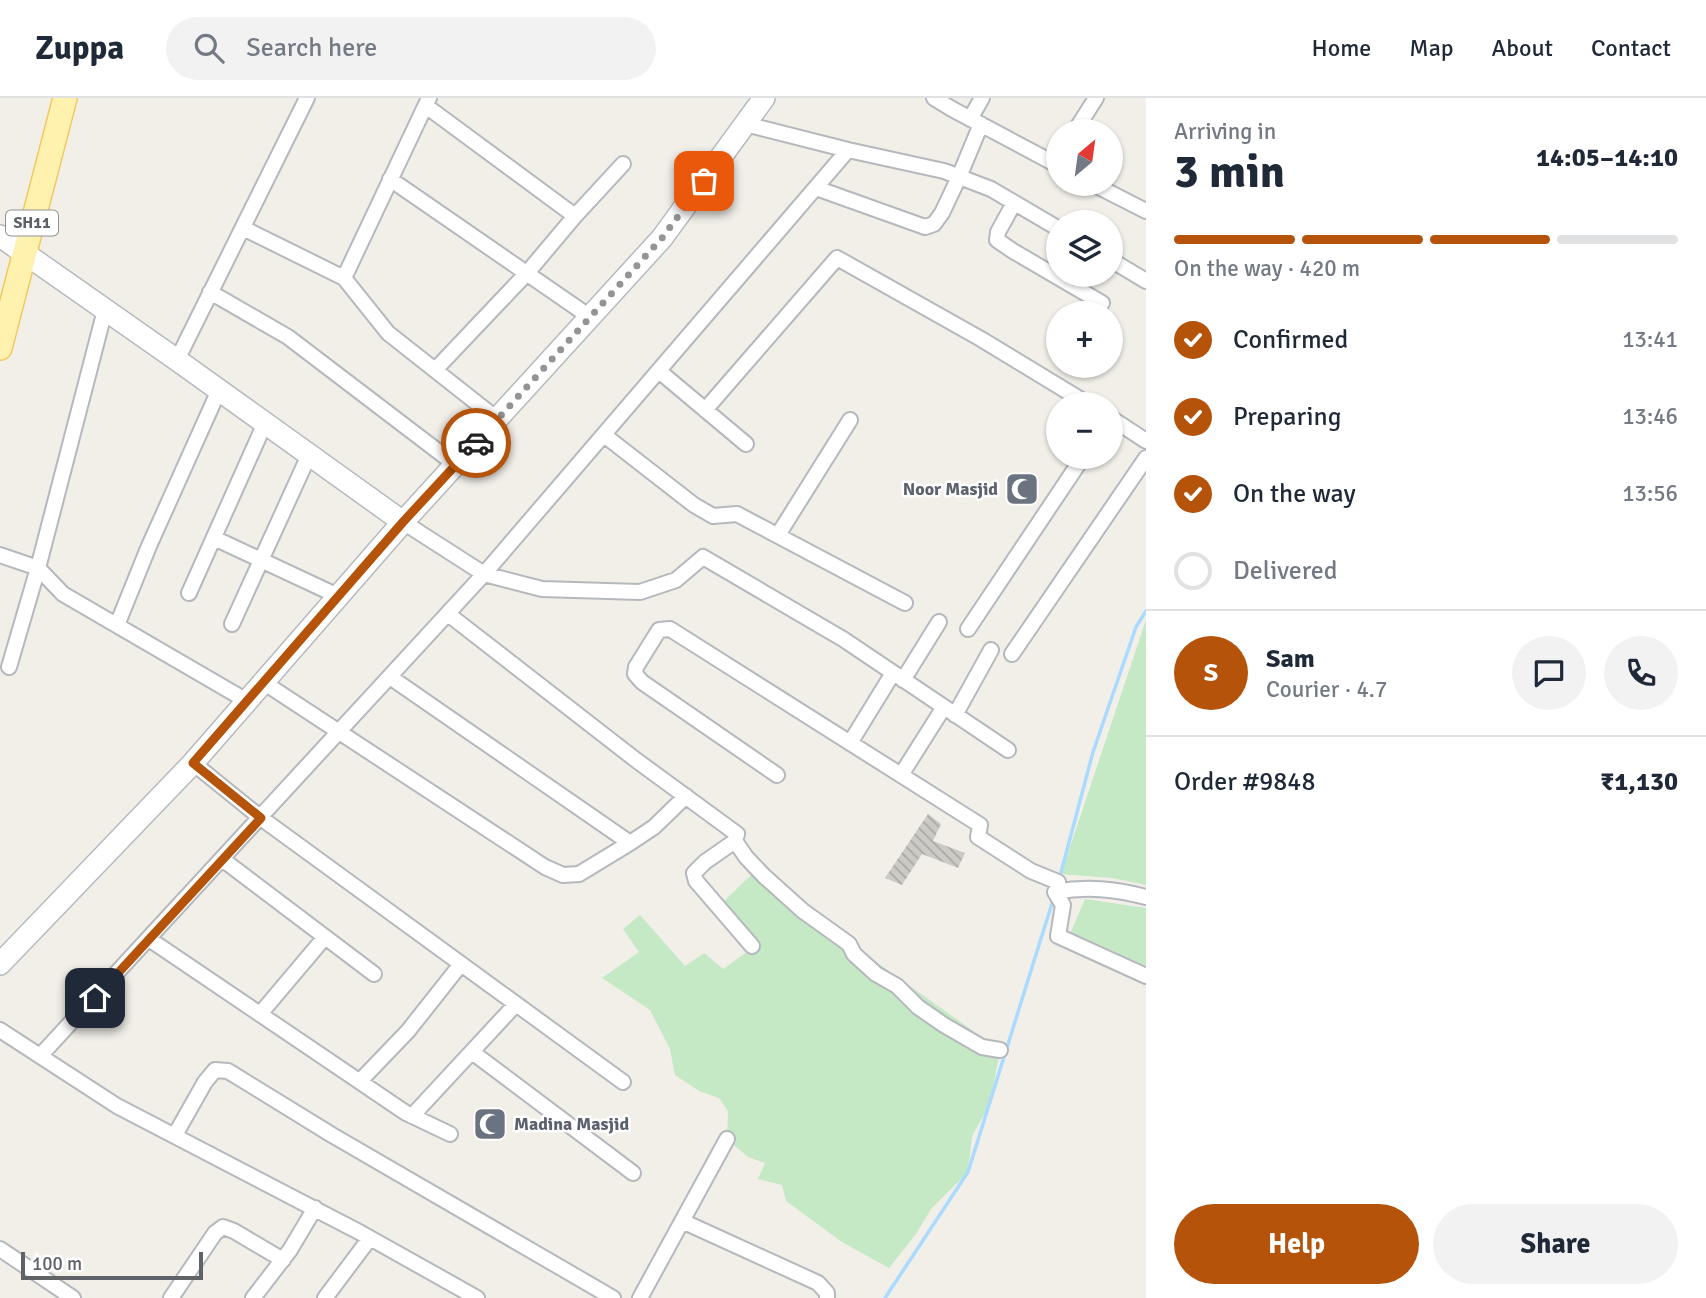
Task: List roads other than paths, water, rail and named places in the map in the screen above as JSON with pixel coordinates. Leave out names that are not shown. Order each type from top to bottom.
[{"type":"main road","name":"SH11","points":[[0,285],[49,98]]},
{"type":"main road","name":"SH11","points":[[0,348],[11,244],[65,98]]},
{"type":"street","points":[[177,360],[307,98]]},
{"type":"street","points":[[0,964],[193,763],[403,522],[662,238],[764,98]]},
{"type":"street","points":[[934,98],[1046,156]]},
{"type":"street","points":[[816,188],[925,227],[934,224],[959,177],[982,98]]},
{"type":"street","points":[[1083,119],[1096,98]]},
{"type":"street","points":[[344,278],[427,102],[575,216]]},
{"type":"street","points":[[745,124],[944,171],[991,189],[1046,221]]},
{"type":"street","points":[[40,1056],[484,574],[848,150]]},
{"type":"street","points":[[435,370],[527,274],[623,164]]},
{"type":"street","points":[[390,179],[590,317]]},
{"type":"street","points":[[1117,196],[1146,211]]},
{"type":"street","points":[[1014,203],[998,232],[998,240],[1099,301]]},
{"type":"street","points":[[243,228],[344,278],[388,333],[497,419]]},
{"type":"street","points":[[11,244],[403,522],[484,574],[542,589],[640,592],[677,580],[703,557],[843,639],[1008,750]]},
{"type":"street","points":[[705,410],[837,258],[981,339],[1068,392]]},
{"type":"street","points":[[1123,267],[1146,281]]},
{"type":"street","points":[[210,292],[288,337],[456,465]]},
{"type":"street","points":[[9,667],[38,568],[105,310]]},
{"type":"street","points":[[659,371],[746,444]]},
{"type":"street","points":[[117,625],[149,546],[219,390]]},
{"type":"street","points":[[778,535],[850,420]]},
{"type":"street","points":[[189,593],[265,423]]},
{"type":"street","points":[[1123,426],[1146,441]]},
{"type":"street","points":[[604,435],[694,505],[713,516],[737,514],[905,603]]},
{"type":"street","points":[[232,624],[309,455]]},
{"type":"street","points":[[1012,654],[1146,458]]},
{"type":"street","points":[[968,629],[1075,469]]},
{"type":"street","points":[[214,538],[338,596]]},
{"type":"street","points":[[0,555],[38,568],[63,594],[247,701]]},
{"type":"street","points":[[448,614],[737,834],[735,841],[694,873],[696,881],[752,946]]},
{"type":"street","points":[[850,743],[939,622]]},
{"type":"street","points":[[777,775],[642,682],[635,674],[636,667],[659,630],[670,629],[980,825],[978,837],[1031,871],[1058,882]]},
{"type":"street","points":[[901,775],[991,650]]},
{"type":"street","points":[[390,677],[631,843]]},
{"type":"street","points":[[263,682],[545,867],[563,874],[579,874],[631,843],[654,827],[686,796]]},
{"type":"street","points":[[193,763],[261,818],[623,1082]]},
{"type":"street","points":[[735,841],[764,876],[803,911],[849,944],[854,954],[876,974],[897,986],[918,1007],[944,1025],[982,1047],[1000,1050]]},
{"type":"street","points":[[222,859],[374,974]]},
{"type":"street","points":[[1146,897],[1123,891],[1092,888],[1055,892],[1063,905],[1058,936],[1146,976]]},
{"type":"street","points":[[260,1014],[325,937]]},
{"type":"street","points":[[149,939],[412,1116],[450,1134]]},
{"type":"street","points":[[360,1081],[408,1031],[461,964]]},
{"type":"street","points":[[412,1116],[516,1004]]},
{"type":"street","points":[[0,1030],[117,1105],[370,1238],[477,1298]]},
{"type":"street","points":[[472,1052],[633,1173]]},
{"type":"street","points":[[175,1135],[205,1082],[215,1070],[228,1071],[332,1135],[613,1298]]},
{"type":"street","points":[[640,1298],[727,1139]]},
{"type":"street","points":[[253,1298],[283,1260],[314,1208]]},
{"type":"street","points":[[682,1221],[818,1283],[827,1293],[827,1298]]},
{"type":"street","points":[[171,1298],[215,1233],[223,1227],[283,1260]]},
{"type":"street","points":[[325,1298],[370,1238]]},
{"type":"street","points":[[0,1249],[73,1298]]},
{"type":"waterway","points":[[1059,880],[1093,752],[1136,627],[1146,611]]},
{"type":"waterway","points":[[885,1298],[968,1172],[1054,897]]},
{"type":"place","name":"Noor Masjid","points":[[1022,489]]},
{"type":"place","name":"Madina Masjid","points":[[490,1124]]}]
